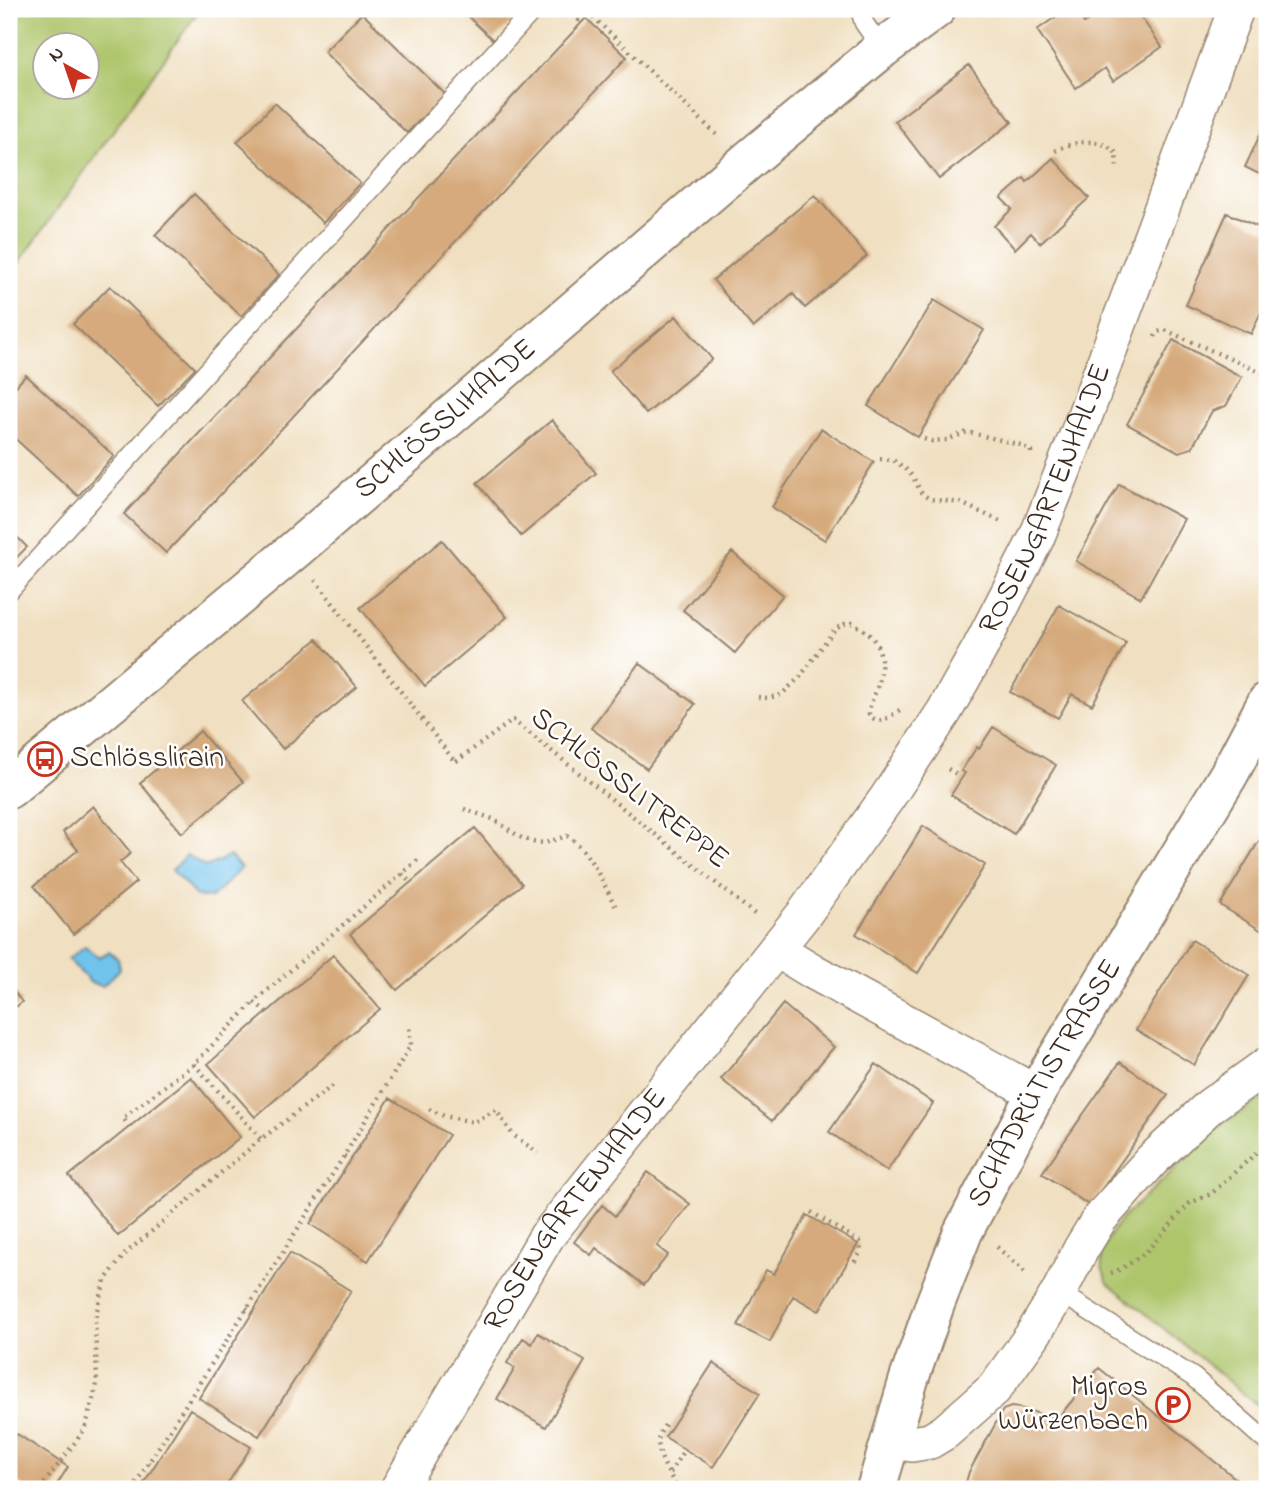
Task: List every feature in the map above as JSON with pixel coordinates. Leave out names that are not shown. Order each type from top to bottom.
[{"type":"main road","name":"SCHLÖSSLIHALDE","points":[[9,789],[297,548],[740,167],[882,49],[936,9]]},
{"type":"main road","name":"SCHÄDRÜTISTRASSE","points":[[876,1489],[889,1441],[962,1232],[1036,1093],[1229,774],[1267,702]]},
{"type":"street","name":"ROSENGARTENHALDE","points":[[398,1489],[547,1236],[771,936],[887,798],[939,722],[1036,539],[1236,9]]},
{"type":"street","points":[[771,936],[814,972],[1036,1093]]},
{"type":"street","points":[[889,1441],[912,1444],[930,1441],[946,1432],[994,1389],[1032,1336],[1100,1218],[1152,1160],[1210,1106],[1267,1065]]},
{"type":"lane","points":[[9,591],[534,9]]},
{"type":"lane","points":[[860,9],[864,23],[882,49]]},
{"type":"lane","points":[[1059,1292],[1193,1377],[1267,1442]]},
{"type":"path","points":[[568,9],[579,20],[588,12],[723,141]]},
{"type":"path","points":[[1055,151],[1078,142],[1104,144],[1116,153],[1117,169]]},
{"type":"path","points":[[1152,344],[1157,332],[1165,330],[1267,375]]},
{"type":"path","points":[[924,439],[947,440],[967,432],[1021,445],[1031,451],[1031,461]]},
{"type":"path","points":[[880,459],[892,460],[905,468],[922,494],[930,499],[961,503],[1007,524]]},
{"type":"path","name":"SCHLÖSSLITREPPE","points":[[312,577],[455,762],[513,720],[771,936]]},
{"type":"path","points":[[758,696],[768,698],[782,695],[800,677],[835,629],[852,623],[870,634],[881,657],[882,668],[869,714],[879,721],[908,702]]},
{"type":"path","points":[[464,809],[493,819],[520,837],[533,842],[545,843],[567,836],[575,840],[596,869],[616,907]]},
{"type":"path","points":[[130,1127],[123,1118],[194,1064],[254,1002],[420,858]]},
{"type":"path","points":[[402,874],[411,883]]},
{"type":"path","points":[[254,1002],[267,1012]]},
{"type":"path","points":[[132,1489],[344,1156],[411,1045],[409,1027]]},
{"type":"path","points":[[194,1064],[261,1139]]},
{"type":"path","points":[[40,1489],[85,1429],[97,1384],[95,1318],[105,1280],[126,1253],[261,1139],[335,1084]]},
{"type":"path","points":[[429,1109],[444,1116],[474,1122],[496,1110],[513,1135],[538,1153]]},
{"type":"path","points":[[1059,1292],[1121,1269],[1144,1253],[1190,1203],[1211,1194],[1267,1143]]},
{"type":"path","points":[[344,1156],[351,1159]]},
{"type":"path","points":[[811,1212],[860,1242],[861,1251],[854,1263]]},
{"type":"path","points":[[1004,1252],[1027,1274]]},
{"type":"path","points":[[246,1308],[252,1313]]},
{"type":"path","points":[[664,1425],[659,1436],[660,1448],[678,1489]]},
{"type":"path","points":[[670,1474],[682,1453]]},
{"type":"path","points":[[148,1462],[154,1466]]},
{"type":"green space","points":[[9,9],[200,9],[9,277]]},
{"type":"green space","points":[[1267,1095],[1267,1413],[1108,1283],[1102,1269],[1102,1254],[1120,1220],[1222,1125]]},
{"type":"water","points":[[187,855],[206,867],[230,856],[241,868],[211,898],[196,896],[172,870]]},
{"type":"water","points":[[85,946],[99,957],[109,952],[118,959],[120,969],[103,986],[91,983],[68,959]]},
{"type":"building","points":[[460,9],[524,9],[493,40]]},
{"type":"building","points":[[1067,9],[1075,9],[1084,23],[1104,9],[1135,9],[1162,47],[1113,81],[1105,68],[1076,88],[1037,30]]},
{"type":"building","points":[[362,13],[445,94],[407,133],[324,52]]},
{"type":"building","points":[[586,18],[627,57],[166,553],[124,514]]},
{"type":"building","points":[[969,65],[1012,122],[939,179],[895,121]]},
{"type":"building","points":[[275,103],[360,183],[323,223],[237,142]]},
{"type":"building","points":[[1267,120],[1267,178],[1245,167]]},
{"type":"building","points":[[1053,158],[1089,198],[1040,243],[1031,233],[1015,249],[994,226],[1012,209],[1001,198],[1024,178],[1027,182]]},
{"type":"building","points":[[194,194],[279,275],[241,316],[155,235]]},
{"type":"building","points":[[815,195],[867,256],[805,308],[793,294],[753,328],[713,280]]},
{"type":"building","points":[[1227,213],[1267,231],[1267,299],[1251,334],[1186,305]]},
{"type":"building","points":[[110,286],[195,368],[158,406],[73,324]]},
{"type":"building","points":[[934,300],[984,330],[918,437],[868,406]]},
{"type":"building","points":[[676,316],[712,359],[646,414],[610,371]]},
{"type":"building","points":[[1173,340],[1242,377],[1226,406],[1212,411],[1192,448],[1179,452],[1127,424]]},
{"type":"building","points":[[26,375],[114,456],[78,496],[9,433],[9,394]]},
{"type":"building","points":[[552,420],[596,473],[521,536],[477,483]]},
{"type":"building","points":[[821,429],[874,462],[825,540],[772,507]]},
{"type":"building","points":[[1119,484],[1184,519],[1141,598],[1076,561]]},
{"type":"building","points":[[9,529],[27,547],[9,565]]},
{"type":"building","points":[[442,540],[507,617],[425,686],[360,608]]},
{"type":"building","points":[[732,552],[783,595],[735,653],[683,610]]},
{"type":"building","points":[[1059,605],[1126,643],[1092,705],[1072,694],[1058,718],[1010,692]]},
{"type":"building","points":[[317,639],[357,687],[283,749],[242,701]]},
{"type":"building","points":[[639,663],[695,704],[647,769],[591,728]]},
{"type":"building","points":[[993,727],[1056,765],[1014,834],[951,795],[965,773],[961,771]]},
{"type":"building","points":[[200,731],[243,782],[182,833],[140,783]]},
{"type":"building","points":[[93,806],[131,853],[120,862],[136,882],[73,934],[34,886],[78,850],[63,832]]},
{"type":"building","points":[[923,826],[985,865],[918,973],[856,934]]},
{"type":"building","points":[[475,828],[522,884],[397,990],[350,934]]},
{"type":"building","points":[[1259,841],[1267,846],[1267,934],[1220,905]]},
{"type":"building","points":[[1192,940],[1249,975],[1194,1065],[1136,1030]]},
{"type":"building","points":[[333,955],[380,1009],[255,1117],[208,1064]]},
{"type":"building","points":[[9,985],[22,1002],[12,1010],[11,1021],[9,1021]]},
{"type":"building","points":[[783,1004],[834,1047],[772,1121],[721,1079]]},
{"type":"building","points":[[1120,1062],[1168,1095],[1090,1206],[1042,1173]]},
{"type":"building","points":[[876,1064],[933,1103],[887,1171],[829,1132]]},
{"type":"building","points":[[191,1077],[240,1137],[118,1236],[69,1176]]},
{"type":"building","points":[[390,1098],[449,1135],[368,1261],[310,1224]]},
{"type":"building","points":[[648,1172],[690,1204],[657,1246],[668,1255],[644,1285],[596,1248],[591,1255],[574,1242],[602,1205],[615,1216]]},
{"type":"building","points":[[807,1215],[858,1244],[819,1311],[793,1296],[770,1342],[738,1326],[766,1270],[774,1274]]},
{"type":"building","points":[[290,1253],[351,1291],[259,1436],[199,1398]]},
{"type":"building","points":[[538,1333],[585,1361],[546,1427],[497,1399],[515,1368],[507,1363],[523,1338],[532,1344]]},
{"type":"building","points":[[713,1363],[760,1393],[713,1467],[665,1437]]},
{"type":"building","points":[[1099,1368],[1240,1482],[1237,1489],[964,1489],[969,1472],[1003,1410],[1020,1408],[1057,1419]]},
{"type":"building","points":[[190,1409],[251,1447],[224,1489],[140,1489]]},
{"type":"building","points":[[17,1434],[68,1467],[54,1489],[27,1489],[9,1478],[9,1447]]},
{"type":"place","name":"Schlösslirain","points":[[45,759]]},
{"type":"place","name":"Migros Würzenbach","points":[[1173,1405]]}]
